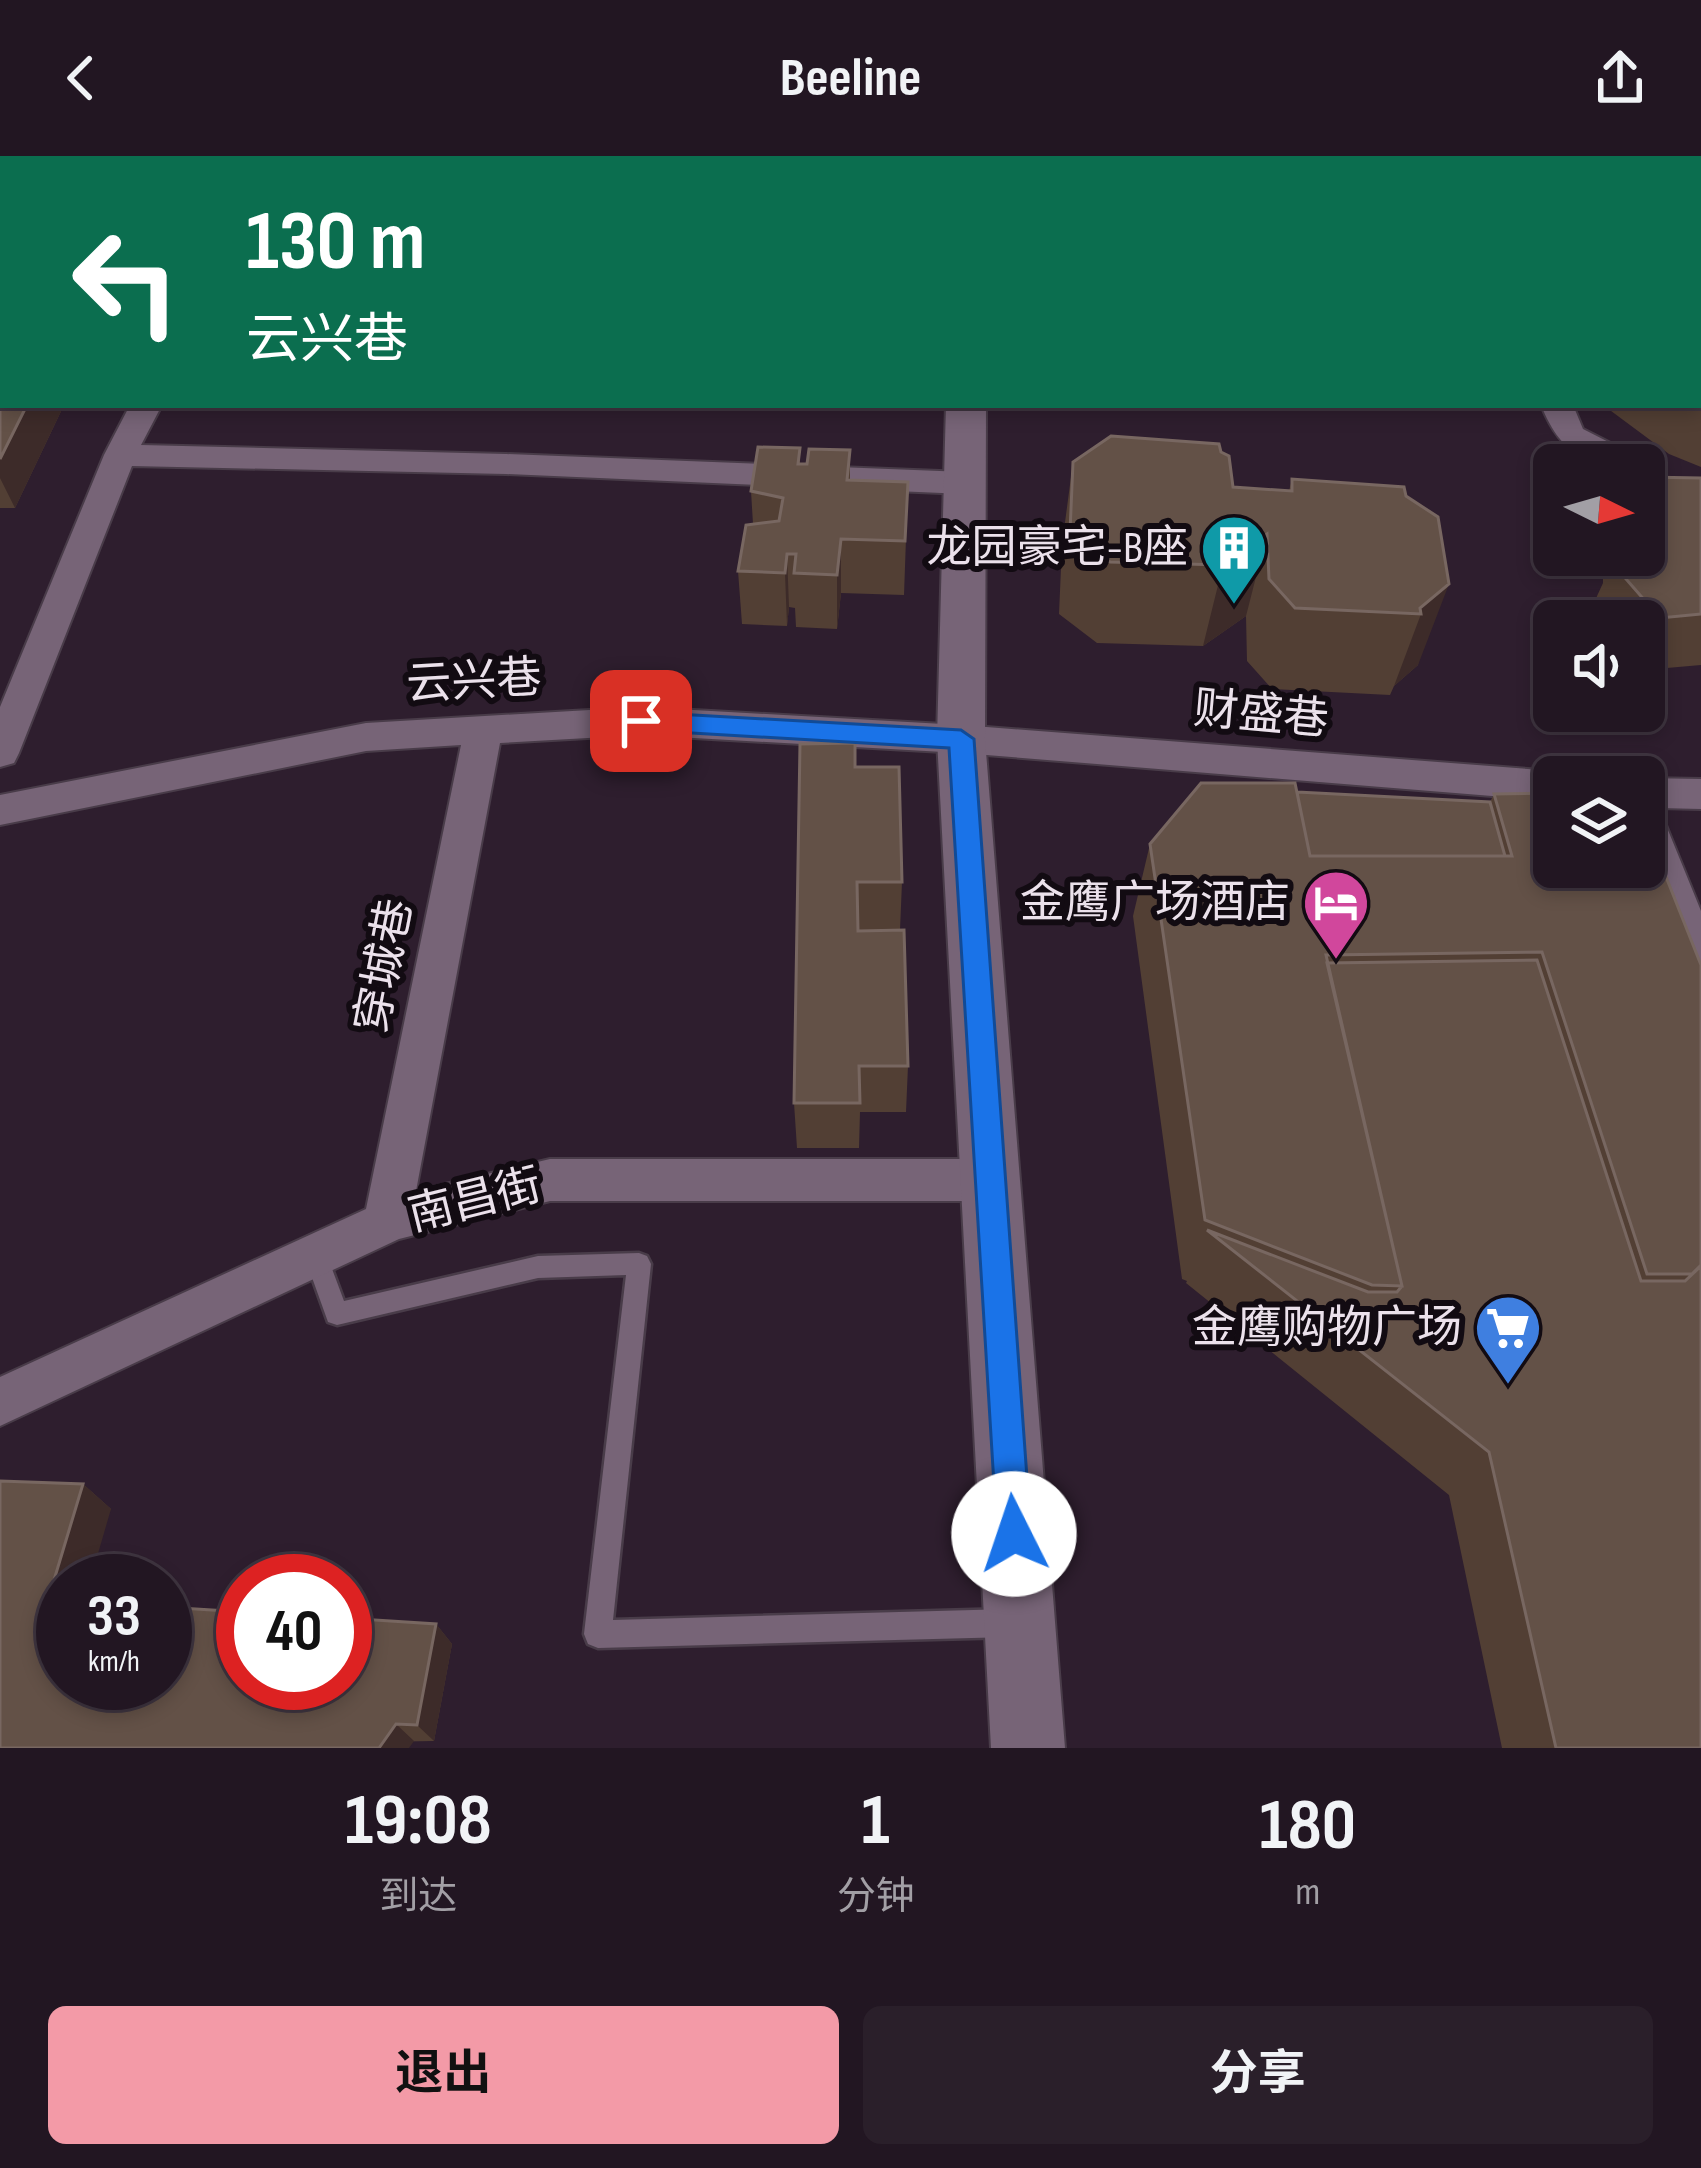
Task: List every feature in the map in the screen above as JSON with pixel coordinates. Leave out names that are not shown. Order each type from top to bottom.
[{"type":"street","points":[[0,752],[120,455],[144,408]]},
{"type":"street","points":[[966,408],[961,739],[1028,1748]]},
{"type":"street","points":[[1558,408],[1570,435],[1587,444]]},
{"type":"street","points":[[120,455],[506,464],[965,483]]},
{"type":"street","name":"云兴巷","points":[[0,810],[366,737],[641,721],[961,739]]},
{"type":"street","name":"穿城巷","points":[[387,1222],[483,730]]},
{"type":"street","name":"财盛巷","points":[[961,739],[1533,784]]},
{"type":"street","points":[[1665,793],[1701,794]]},
{"type":"street","points":[[1665,871],[1701,965]]},
{"type":"street","name":"南昌街","points":[[0,1402],[387,1222],[442,1204],[550,1180],[991,1180]]},
{"type":"lane","points":[[317,1258],[337,1314],[538,1267],[639,1264],[598,1634],[1020,1622]]},
{"type":"building","points":[[0,408],[26,408],[0,459]]},
{"type":"building","points":[[1111,436],[1219,444],[1229,456],[1233,487],[1292,491],[1292,479],[1404,487],[1406,496],[1438,517],[1449,584],[1420,608],[1421,614],[1295,608],[1269,579],[1267,534],[1223,565],[1110,562],[1070,532],[1073,462]]},
{"type":"building","points":[[758,447],[800,448],[798,464],[807,464],[809,449],[850,450],[847,480],[908,482],[905,541],[841,539],[837,575],[794,573],[796,554],[787,554],[785,573],[738,571],[746,525],[779,521],[783,498],[751,491]]},
{"type":"building","points":[[1665,477],[1701,478],[1701,614],[1665,618],[1665,600],[1644,600],[1623,576],[1665,576]]},
{"type":"building","points":[[855,743],[855,767],[899,767],[902,882],[857,882],[858,931],[904,930],[908,1066],[859,1066],[860,1103],[794,1103],[800,744]]},
{"type":"building","name":"金鹰购物广场","points":[[1201,783],[1295,783],[1310,856],[1512,856],[1494,794],[1533,793],[1533,888],[1665,888],[1665,874],[1701,965],[1701,1265],[1692,1274],[1647,1274],[1542,952],[1326,955],[1402,1286],[1372,1285],[1205,1220],[1150,844]]},
{"type":"building","points":[[1297,792],[1490,802],[1505,856],[1310,856]]},
{"type":"building","points":[[1537,960],[1641,1281],[1685,1281],[1701,1266],[1701,1748],[1556,1748],[1489,1452],[1207,1230],[1368,1292],[1397,1292],[1402,1286],[1327,963]]},
{"type":"building","points":[[0,1481],[83,1484],[62,1554],[36,1554],[36,1710],[192,1710],[192,1609],[216,1610],[216,1710],[372,1710],[372,1620],[436,1624],[417,1725],[396,1724],[379,1748],[0,1748]]},
{"type":"place","name":"龙园豪宅-B座","points":[[1234,607]]},
{"type":"place","name":"金鹰广场酒店","points":[[1336,962]]},
{"type":"place","name":"金鹰购物广场","points":[[1508,1387]]},
{"type":"route","points":[[641,721],[961,739],[1014,1534]]}]
